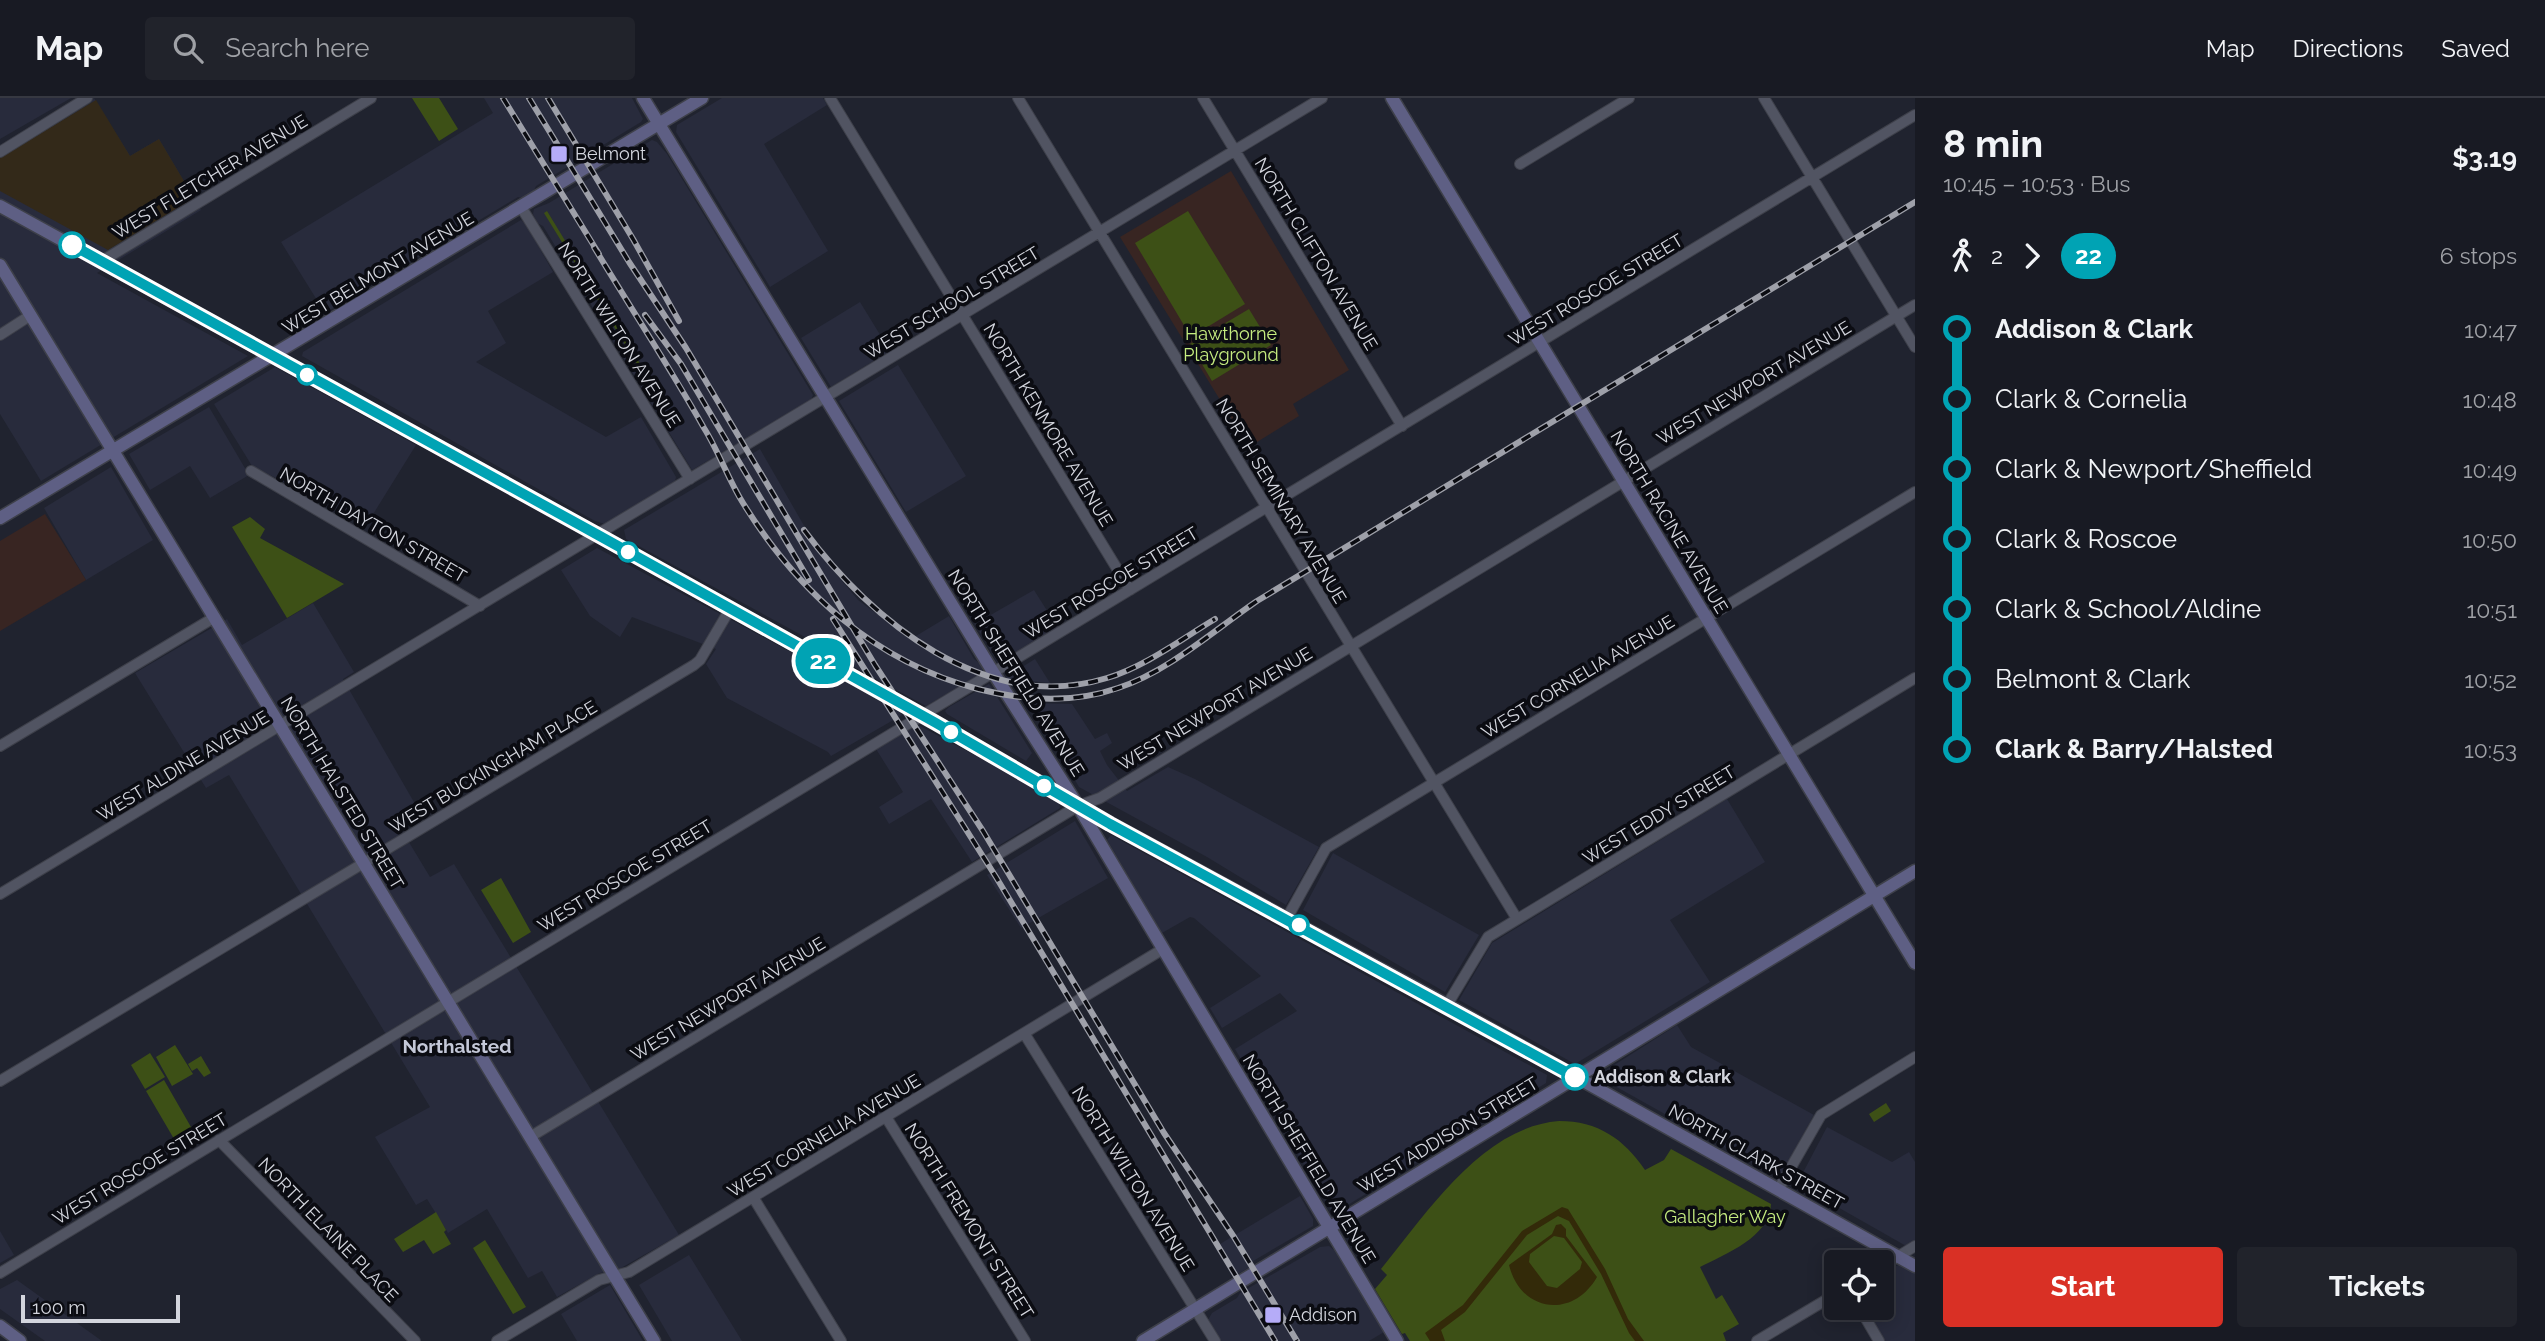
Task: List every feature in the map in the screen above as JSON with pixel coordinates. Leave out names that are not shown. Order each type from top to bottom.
[{"type":"main road","name":"NORTH SHEFFIELD AVENUE","points":[[643,98],[993,672],[1078,806],[1397,1341]]},
{"type":"main road","name":"WEST BELMONT AVENUE","points":[[0,518],[702,98]]},
{"type":"main road","name":"NORTH RACINE AVENUE","points":[[1392,98],[1915,963]]},
{"type":"main road","name":"NORTH CLARK STREET","points":[[0,206],[922,715],[1078,806],[1447,1005],[1915,1266]]},
{"type":"main road","name":"NORTH HALSTED STREET","points":[[0,265],[654,1341]]},
{"type":"main road","name":"WEST ADDISON STREET","points":[[1143,1341],[1915,871]]},
{"type":"main road","points":[[0,1326],[20,1341]]},
{"type":"street","points":[[0,152],[87,98]]},
{"type":"street","name":"WEST FLETCHER AVENUE","points":[[102,261],[371,98]]},
{"type":"street","name":"NORTH KENMORE AVENUE","points":[[830,98],[1130,590]]},
{"type":"street","name":"NORTH SEMINARY AVENUE","points":[[1018,98],[1517,919]]},
{"type":"street","name":"NORTH CLIFTON AVENUE","points":[[1203,98],[1402,425]]},
{"type":"street","name":"WEST SCHOOL STREET","points":[[598,535],[1322,98]]},
{"type":"street","points":[[1520,164],[1629,98]]},
{"type":"street","points":[[1764,98],[1915,347]]},
{"type":"street","name":"WEST ROSCOE STREET","points":[[0,1273],[1915,116]]},
{"type":"street","name":"NORTH WILTON AVENUE","points":[[521,207],[690,480]]},
{"type":"street","name":"WEST NEWPORT AVENUE","points":[[530,1136],[1078,806],[1100,798],[1915,305]]},
{"type":"street","points":[[0,335],[32,316]]},
{"type":"street","name":"NORTH DAYTON STREET","points":[[251,471],[480,606]]},
{"type":"street","name":"WEST CORNELIA AVENUE","points":[[1287,918],[1326,848],[1915,492]]},
{"type":"street","name":"WEST ALDINE AVENUE","points":[[0,894],[598,535]]},
{"type":"street","name":"WEST BUCKINGHAM PLACE","points":[[0,1081],[694,665],[730,609]]},
{"type":"street","points":[[0,746],[215,617]]},
{"type":"street","name":"WEST EDDY STREET","points":[[1447,1005],[1488,937],[1915,678]]},
{"type":"street","name":"WEST CORNELIA AVENUE","points":[[497,1341],[599,1280],[629,1272],[1163,949]]},
{"type":"street","name":"NORTH WILTON AVENUE","points":[[1024,1033],[1215,1341]]},
{"type":"street","points":[[1778,1190],[1821,1115],[1915,1057]]},
{"type":"street","name":"NORTH FREMONT STREET","points":[[886,1117],[1024,1341]]},
{"type":"street","name":"NORTH ELAINE PLACE","points":[[219,1140],[415,1341]]},
{"type":"street","points":[[753,1197],[841,1341]]},
{"type":"street","points":[[1894,1259],[1915,1246]]},
{"type":"street","points":[[1757,1341],[1824,1301]]},
{"type":"street","points":[[1867,1320],[1879,1341]]},
{"type":"shaded area","points":[[0,98],[71,98],[0,139]]},
{"type":"shaded area","points":[[87,98],[94,98],[130,156],[159,139],[201,210],[97,273],[248,356],[41,481],[0,414],[0,151]]},
{"type":"shaded area","points":[[484,98],[632,98],[643,119],[536,186],[522,198],[518,197],[325,313],[281,242],[493,113]]},
{"type":"shaded area","points":[[722,98],[823,98],[827,105],[764,144],[828,251],[770,287],[676,132],[677,125]]},
{"type":"shaded area","points":[[96,100],[130,156],[159,139],[194,198],[108,250],[0,191],[0,158]]},
{"type":"shaded area","points":[[652,140],[667,154],[813,395],[811,400],[692,470],[543,226],[537,223],[533,214],[534,209],[549,203]]},
{"type":"shaded area","points":[[1231,171],[1349,370],[1293,404],[1299,416],[1249,447],[1120,237]]},
{"type":"shaded area","points":[[521,220],[526,224],[553,272],[488,311],[506,343],[476,362],[606,437],[641,417],[676,477],[675,481],[605,524],[595,521],[302,356],[303,352]]},
{"type":"shaded area","points":[[860,302],[890,351],[831,387],[801,338]]},
{"type":"shaded area","points":[[898,365],[966,476],[906,512],[839,401]]},
{"type":"shaded area","points":[[275,367],[416,445],[367,524],[252,466],[214,404]]},
{"type":"shaded area","points":[[209,407],[249,475],[210,498],[190,466],[150,490],[129,454]]},
{"type":"shaded area","points":[[760,449],[822,557],[858,600],[911,639],[949,616],[974,659],[983,666],[982,674],[926,706],[626,539],[624,530]]},
{"type":"shaded area","points":[[111,467],[153,540],[86,580],[44,508]]},
{"type":"shaded area","points":[[45,514],[86,580],[0,631],[0,541]]},
{"type":"shaded area","points":[[597,548],[899,710],[902,715],[831,756],[727,698],[706,664],[716,649],[632,617],[620,637],[590,616],[561,570]]},
{"type":"shaded area","points":[[1034,590],[1058,628],[998,663],[975,624]]},
{"type":"shaded area","points":[[313,603],[354,672],[343,679],[422,816],[401,829],[430,877],[454,864],[679,1235],[621,1268],[600,1273],[557,1297],[542,1271],[528,1278],[487,1209],[448,1233],[427,1199],[416,1205],[375,1137],[430,1107],[229,775],[206,788],[135,673],[227,619],[242,645]]},
{"type":"shaded area","points":[[1035,659],[1050,683],[1007,679],[1006,677]]},
{"type":"shaded area","points":[[989,684],[1032,753],[1026,761],[945,711]]},
{"type":"shaded area","points":[[1030,703],[1072,704],[1095,739],[1107,733],[1112,743],[1100,751],[1127,791],[1168,767],[1319,847],[1286,905],[1207,857],[1079,787]]},
{"type":"shaded area","points":[[916,726],[1059,800],[1060,808],[972,862],[931,799],[889,824],[879,807],[903,792],[876,749]]},
{"type":"shaded area","points":[[1727,799],[1765,862],[1670,920],[1710,982],[1575,1064],[1459,1000],[1492,943]]},
{"type":"shaded area","points":[[1075,821],[1108,878],[1021,928],[987,875]]},
{"type":"shaded area","points":[[1111,835],[1547,1075],[1546,1083],[1338,1211],[1331,1210],[1235,1049],[1297,1011],[1280,993],[1222,1028],[1210,1008],[1261,976],[1194,918],[1190,917],[1162,933],[1107,840]]},
{"type":"shaded area","points":[[1333,853],[1479,935],[1445,992],[1303,910]]},
{"type":"shaded area","points":[[1677,1025],[1691,1047],[1814,1115],[1779,1178],[1597,1076]]},
{"type":"shaded area","points":[[1827,1127],[1892,1162],[1909,1152],[1915,1162],[1915,1251],[1797,1184]]},
{"type":"shaded area","points":[[1300,1196],[1313,1219],[1313,1226],[1253,1261],[1250,1267],[1238,1274],[1220,1244]]},
{"type":"shaded area","points":[[0,1231],[14,1255],[0,1263]]},
{"type":"shaded area","points":[[1329,1246],[1384,1332],[1369,1341],[1221,1341],[1208,1320],[1212,1313],[1237,1298],[1240,1293],[1320,1247]]},
{"type":"shaded area","points":[[689,1255],[742,1341],[672,1341],[639,1285]]},
{"type":"shaded area","points":[[1903,1262],[1915,1268],[1915,1341],[1883,1341],[1871,1320],[1894,1320],[1894,1267]]},
{"type":"shaded area","points":[[17,1280],[102,1341],[45,1341],[0,1309],[0,1289]]},
{"type":"shaded area","points":[[610,1285],[643,1341],[577,1341],[561,1314]]},
{"type":"green space","points":[[412,98],[439,98],[458,129],[439,141]]},
{"type":"green space","points":[[547,211],[647,375],[645,377],[544,213]]},
{"type":"green space","points":[[1188,211],[1245,304],[1191,337],[1135,243]]},
{"type":"green space","name":"Hawthorne Playground","points":[[1249,309],[1271,345],[1212,381],[1190,344]]},
{"type":"green space","points":[[250,517],[265,529],[260,538],[344,584],[287,618],[232,527]]},
{"type":"green space","points":[[501,878],[531,932],[513,943],[481,890]]},
{"type":"green space","points":[[175,1045],[193,1074],[172,1086],[156,1057]]},
{"type":"green space","points":[[150,1053],[165,1077],[145,1089],[131,1065]]},
{"type":"green space","points":[[201,1056],[211,1073],[204,1077],[197,1068],[192,1071],[188,1064]]},
{"type":"green space","points":[[164,1080],[195,1134],[177,1144],[146,1091]]},
{"type":"green space","points":[[1886,1103],[1891,1111],[1874,1122],[1869,1114]]},
{"type":"green space","name":"Gallagher Way","points":[[1559,1121],[1586,1124],[1609,1134],[1628,1149],[1645,1170],[1664,1160],[1671,1149],[1771,1204],[1769,1216],[1755,1235],[1700,1267],[1716,1299],[1722,1295],[1739,1324],[1723,1333],[1726,1341],[1410,1341],[1405,1333],[1402,1334],[1375,1289],[1387,1275],[1381,1269],[1437,1200],[1481,1156],[1505,1139],[1531,1127]]},
{"type":"green space","points":[[436,1212],[451,1244],[433,1254],[424,1240],[403,1252],[394,1239]]},
{"type":"green space","points":[[485,1240],[526,1307],[513,1314],[473,1248]]},
{"type":"sand","points":[[1562,1207],[1568,1209],[1605,1269],[1628,1319],[1644,1341],[1635,1341],[1629,1333],[1601,1274],[1569,1221],[1558,1216],[1527,1235],[1465,1312],[1441,1330],[1445,1341],[1430,1341],[1425,1333],[1463,1305],[1522,1231]]},
{"type":"sand","points":[[1561,1224],[1566,1229],[1566,1236],[1597,1277],[1587,1291],[1575,1300],[1548,1305],[1524,1293],[1515,1281],[1509,1265],[1552,1234],[1556,1225]],"holes":[[[1554,1236],[1564,1238],[1582,1262],[1580,1269],[1557,1288],[1547,1286],[1529,1262],[1530,1254]]]},
{"type":"railway","points":[[503,98],[599,254]]},
{"type":"railway","points":[[529,98],[629,262],[686,348],[875,665],[983,831],[1164,1133],[1234,1237],[1297,1341]]},
{"type":"railway","points":[[548,98],[679,321]]},
{"type":"railway","points":[[594,247],[691,405],[743,503],[788,566],[814,594],[873,642],[941,677],[978,689],[1013,696],[1066,699],[1118,688],[1173,661],[1257,601],[1915,202]]},
{"type":"railway","points":[[645,315],[681,364],[809,580]]},
{"type":"railway","points":[[804,530],[863,597],[898,627],[936,652],[976,672],[1018,683],[1062,686],[1107,678],[1149,660],[1215,619]]},
{"type":"railway","points":[[833,619],[996,877],[1275,1341]]},
{"type":"bus line","name":"22","points":[[72,245],[936,723],[1110,824],[1575,1077]]},
{"type":"place","name":"Belmont","points":[[559,154]]},
{"type":"place","name":"Addison & Clark","points":[[1575,1077]]},
{"type":"place","name":"Addison","points":[[1273,1315]]},
{"type":"district","name":"Northalsted","points":[[457,1046]]}]
